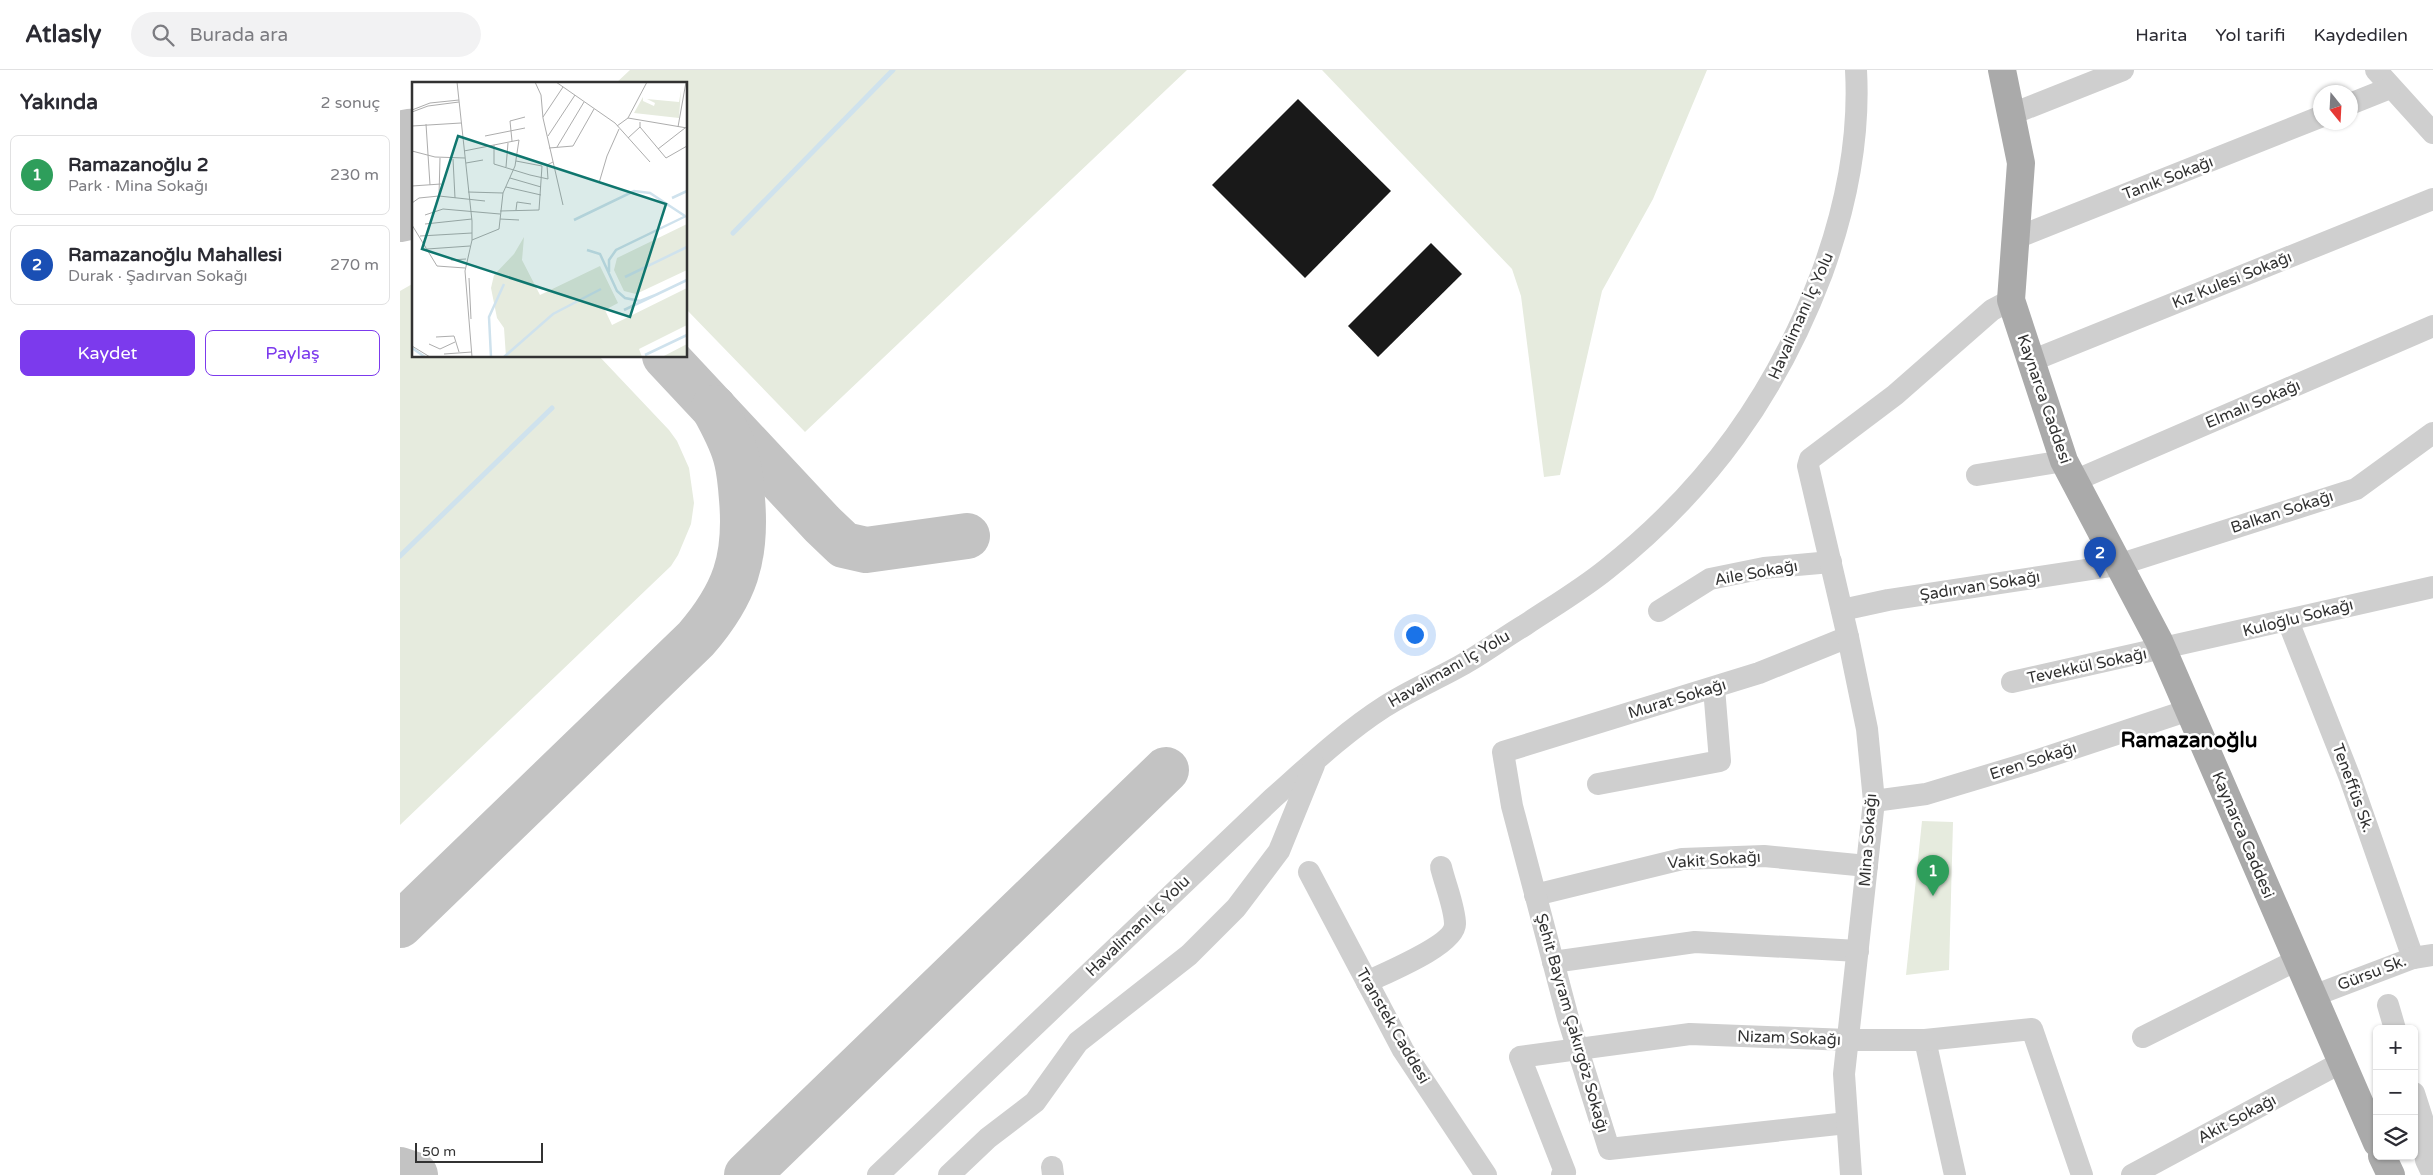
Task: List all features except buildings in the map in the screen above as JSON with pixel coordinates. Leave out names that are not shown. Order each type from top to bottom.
[{"type":"main road","name":"Kaynarca Caddesi","points":[[2002,70],[2021,163],[2011,300],[2069,471],[2162,650],[2342,1062],[2373,1125]]},
{"type":"main road","points":[[2384,1160],[2391,1175]]},
{"type":"street","name":"Havalimanı İç Yolu","points":[[878,1175],[1273,798],[1316,760],[1384,707],[1468,662],[1606,570],[1646,536],[1692,490],[1720,457],[1754,411],[1789,350],[1834,241],[1850,180],[1854,152],[1856,70]]},
{"type":"street","points":[[2012,114],[2123,70]]},
{"type":"street","points":[[2376,70],[2390,88],[2433,133]]},
{"type":"street","points":[[2358,101],[2390,88]]},
{"type":"street","name":"Tanık Sokağı","points":[[2016,238],[2313,120]]},
{"type":"street","name":"Kız Kulesi Sokağı","points":[[2031,361],[2433,199]]},
{"type":"street","name":"Mina Sokağı","points":[[1851,1175],[1844,1074],[1874,802],[1866,729],[1848,637],[1808,466],[1810,459],[1895,395],[1992,310],[2011,300]]},
{"type":"street","name":"Elmalı Sokağı","points":[[1977,475],[2069,471],[2433,326]]},
{"type":"street","name":"Balkan Sokağı","points":[[2118,565],[2356,489],[2433,434]]},
{"type":"street","name":"Aile Sokağı","points":[[1659,611],[1710,579],[1764,568],[1831,562]]},
{"type":"street","name":"Şadırvan Sokağı","points":[[1842,610],[1888,600],[2118,565]]},
{"type":"street","name":"Kuloğlu Sokağı","points":[[2162,650],[2433,587]]},
{"type":"street","name":"Teneffüs Sk.","points":[[2288,621],[2423,956]]},
{"type":"street","name":"Murat Sokağı","points":[[1503,752],[1759,673],[1848,637]]},
{"type":"street","name":"Tevekkül Sokağı","points":[[2012,682],[2162,650]]},
{"type":"street","points":[[1598,784],[1720,761],[1714,688]]},
{"type":"street","name":"Eren Sokağı","points":[[1874,802],[1926,794],[2032,762],[2189,710]]},
{"type":"street","name":"Şehit Bayram Çakırgöz Sokağı","points":[[1503,752],[1512,806],[1535,895],[1578,1049],[1609,1149],[1847,1123]]},
{"type":"street","points":[[949,1175],[988,1138],[1035,1102],[1078,1042],[1189,955],[1236,908],[1279,851],[1316,760]]},
{"type":"street","name":"Vakit Sokağı","points":[[1535,895],[1682,859],[1764,856],[1867,866]]},
{"type":"street","points":[[1367,982],[1441,945],[1452,934],[1455,924],[1441,867]]},
{"type":"street","name":"Transtek Caddesi","points":[[1308,872],[1403,1050],[1486,1175]]},
{"type":"street","points":[[1553,962],[1695,942],[1858,952]]},
{"type":"street","name":"Gürsu Sk.","points":[[2313,996],[2423,956]]},
{"type":"street","points":[[2143,1037],[2297,960]]},
{"type":"street","points":[[2388,1005],[2394,1025]]},
{"type":"street","name":"Nizam Sokağı","points":[[1562,1175],[1565,1172],[1520,1057],[1690,1034],[1848,1040],[1925,1040],[2032,1029],[2082,1175]]},
{"type":"street","points":[[1925,1040],[1955,1175]]},
{"type":"street","name":"Akit Sokağı","points":[[2132,1175],[2342,1062]]},
{"type":"street","points":[[2419,1097],[2426,1160],[2433,1175]]},
{"type":"shaded area","points":[[630,70],[1187,70],[805,432],[688,311],[688,82],[617,82]]},
{"type":"shaded area","points":[[1322,70],[1707,70],[1653,199],[1602,291],[1560,475],[1544,477],[1521,296],[1512,269]]},
{"type":"shaded area","points":[[412,284],[412,358],[601,358],[669,430],[677,441],[689,468],[694,503],[691,524],[678,555],[671,566],[400,825],[400,291]]},
{"type":"shaded area","points":[[1922,821],[1953,822],[1949,970],[1906,975]]},
{"type":"waterway","points":[[733,233],[893,70]]},
{"type":"waterway","points":[[400,556],[552,408]]},
{"type":"taxiway","points":[[400,219],[412,216]]},
{"type":"taxiway","points":[[667,358],[822,524],[844,545],[866,550],[967,536]]},
{"type":"taxiway","points":[[400,925],[696,639],[720,606],[736,574],[740,557],[743,520],[740,480],[735,454],[714,408]]},
{"type":"taxiway","points":[[747,1175],[1166,770]]},
{"type":"taxiway","points":[[400,1170],[415,1175]]},
{"type":"runway","points":[[400,179],[412,168]]},
{"type":"place","name":"Ramazanoğlu Mahallesi","points":[[2100,578]]},
{"type":"place","name":"Ramazanoğlu 2","points":[[1933,896]]},
{"type":"district","name":"Ramazanoğlu","points":[[2189,740]]}]
